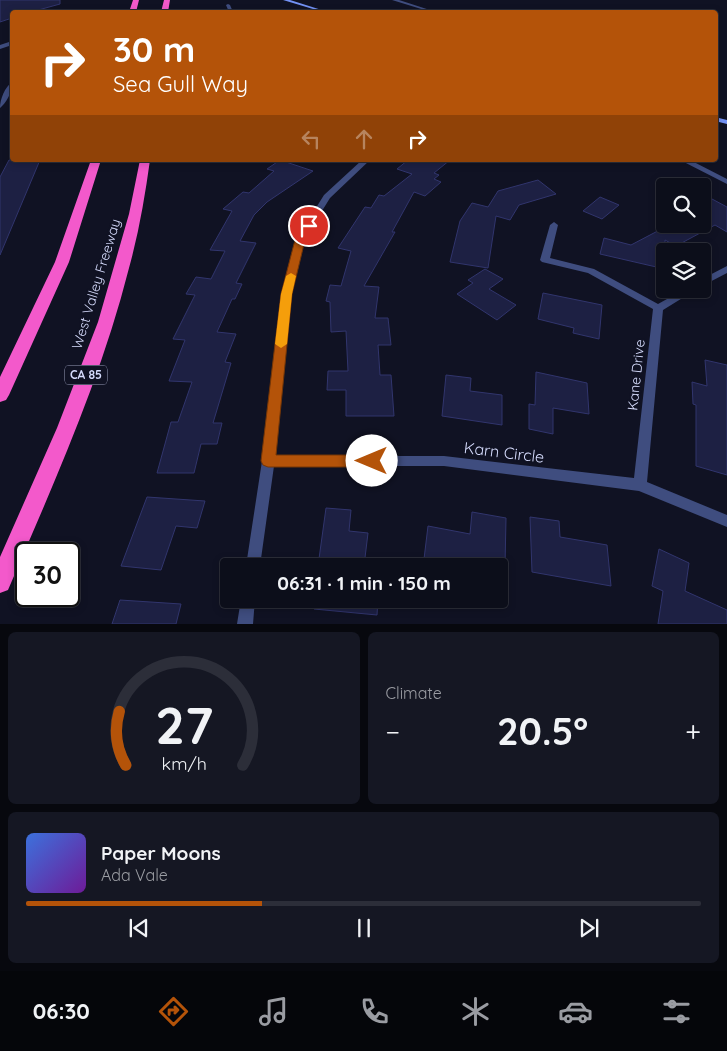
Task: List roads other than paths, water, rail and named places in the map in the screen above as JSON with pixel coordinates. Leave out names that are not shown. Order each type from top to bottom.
[{"type":"highway","points":[[0,395],[62,262],[95,162]]},
{"type":"highway","name":"West Valley Freeway","points":[[0,582],[72,414],[108,311],[132,226],[145,162]]},
{"type":"main road","points":[[285,0],[319,10]]},
{"type":"street","points":[[394,0],[427,10]]},
{"type":"street","points":[[228,5],[230,10]]},
{"type":"street","points":[[0,106],[10,88]]},
{"type":"street","points":[[254,558],[268,461],[286,294],[300,240],[327,197],[361,162]]},
{"type":"street","points":[[688,162],[727,182]]},
{"type":"street","points":[[554,225],[545,260],[591,271],[658,308],[676,298]]},
{"type":"street","points":[[711,278],[727,269]]},
{"type":"street","name":"Kane Drive","points":[[640,485],[658,308]]},
{"type":"street","name":"Karn Circle","points":[[268,461],[444,461],[640,485],[727,521]]},
{"type":"street","points":[[245,624],[247,608]]}]
